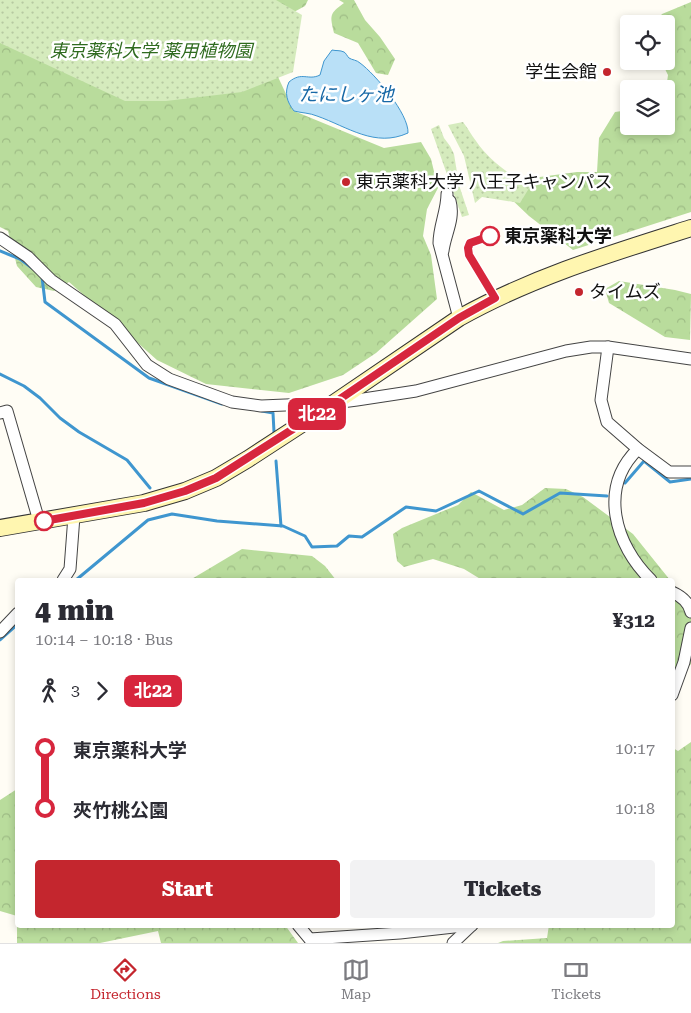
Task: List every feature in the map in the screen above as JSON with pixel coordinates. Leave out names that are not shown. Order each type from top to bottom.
[{"type":"street","points":[[0,528],[144,503],[185,491],[216,478],[334,403],[459,318],[495,298],[549,275],[691,228]]},
{"type":"street","points":[[0,238],[28,257],[51,280],[115,324],[147,365],[169,380],[232,402],[261,406],[334,403],[416,391],[566,351],[591,347],[608,347],[691,359]]},
{"type":"street","points":[[442,256],[459,318]]},
{"type":"street","points":[[608,347],[600,400],[607,422],[638,449],[669,472],[691,472]]},
{"type":"street","points":[[0,413],[7,411],[39,521]]},
{"type":"street","points":[[638,449],[627,459],[619,476],[614,496],[617,523],[623,543],[638,567],[649,578]]},
{"type":"street","points":[[65,578],[70,569],[74,516]]},
{"type":"street","points":[[675,593],[681,596],[691,612]]},
{"type":"street","points":[[0,632],[15,616]]},
{"type":"street","points":[[675,687],[684,662],[691,628]]},
{"type":"street","points":[[300,928],[311,941],[448,928]]},
{"type":"street","points":[[453,943],[469,928]]},
{"type":"green space","points":[[0,0],[308,0],[305,6],[283,18],[264,47],[294,111],[384,148],[421,142],[431,159],[438,188],[427,209],[423,236],[431,255],[437,299],[376,353],[343,375],[289,393],[206,384],[157,360],[69,282],[54,291],[36,287],[17,266],[8,231],[0,227]]},
{"type":"green space","name":"東京薬科大学 薬用植物園","points":[[0,0],[276,0],[302,15],[293,72],[242,92],[166,101],[125,101],[0,43]]},
{"type":"green space","points":[[339,0],[354,0],[365,20],[380,37],[395,59],[388,75],[376,73],[358,43],[334,33],[332,15],[344,3]]},
{"type":"green space","points":[[691,2],[691,212],[573,250],[529,216],[506,194],[510,181],[577,172],[597,172],[599,138],[615,112],[620,111],[620,135],[675,135],[675,80],[667,80],[668,75],[666,70],[675,70],[675,15],[662,14]]},
{"type":"green space","points":[[463,122],[481,148],[494,161],[515,177],[531,185],[520,203],[482,197],[475,203],[464,156],[448,125]]},
{"type":"green space","points":[[439,125],[444,138],[454,154],[459,185],[469,215],[462,217],[431,129]]},
{"type":"green space","points":[[619,281],[691,294],[690,340],[665,337],[609,303],[605,289]]},
{"type":"green space","points":[[545,488],[566,489],[583,497],[633,534],[668,578],[479,578],[464,569],[433,559],[404,567],[397,561],[393,534],[402,528],[458,505],[471,492],[504,510],[522,505]]},
{"type":"green space","points":[[242,549],[312,556],[325,566],[334,578],[193,578]]},
{"type":"green space","points":[[675,587],[691,604],[691,664],[675,680]]},
{"type":"green space","points":[[691,742],[691,943],[498,943],[547,938],[549,928],[675,928],[675,749],[678,751]]},
{"type":"green space","points":[[15,790],[15,915],[0,911],[0,800]]},
{"type":"green space","points":[[17,928],[287,928],[298,943],[161,943],[158,931],[100,943],[17,943]]},
{"type":"water","name":"たにしヶ池","points":[[332,50],[344,52],[349,58],[359,62],[374,76],[397,105],[407,125],[408,133],[396,137],[373,137],[314,115],[294,111],[287,97],[289,82],[298,77],[316,77],[320,75],[324,61]]},
{"type":"waterway","points":[[0,251],[20,259],[32,268]]},
{"type":"waterway","points":[[42,277],[45,302],[149,378],[222,404]]},
{"type":"waterway","points":[[0,374],[24,386],[79,432],[127,460],[150,488]]},
{"type":"waterway","points":[[262,411],[273,413],[274,432]]},
{"type":"waterway","points":[[276,461],[281,526]]},
{"type":"waterway","points":[[625,483],[644,461],[670,482],[691,479]]},
{"type":"waterway","points":[[78,578],[148,520],[172,514],[217,521],[283,526],[305,536],[312,547],[337,546],[349,536],[362,537],[406,507],[436,511],[479,491],[523,514],[560,493],[607,496]]},
{"type":"waterway","points":[[0,640],[15,627]]},
{"type":"bus line","name":"北22","points":[[44,521],[144,503],[185,491],[216,478],[248,459],[459,318],[495,298],[469,255],[468,248],[470,243],[490,236]]},
{"type":"place","name":"学生会館","points":[[607,72]]},
{"type":"place","name":"東京薬科大学 八王子キャンパス","points":[[346,182]]},
{"type":"place","name":"東京薬科大学","points":[[490,236]]},
{"type":"place","name":"タイムズ","points":[[579,292]]}]
